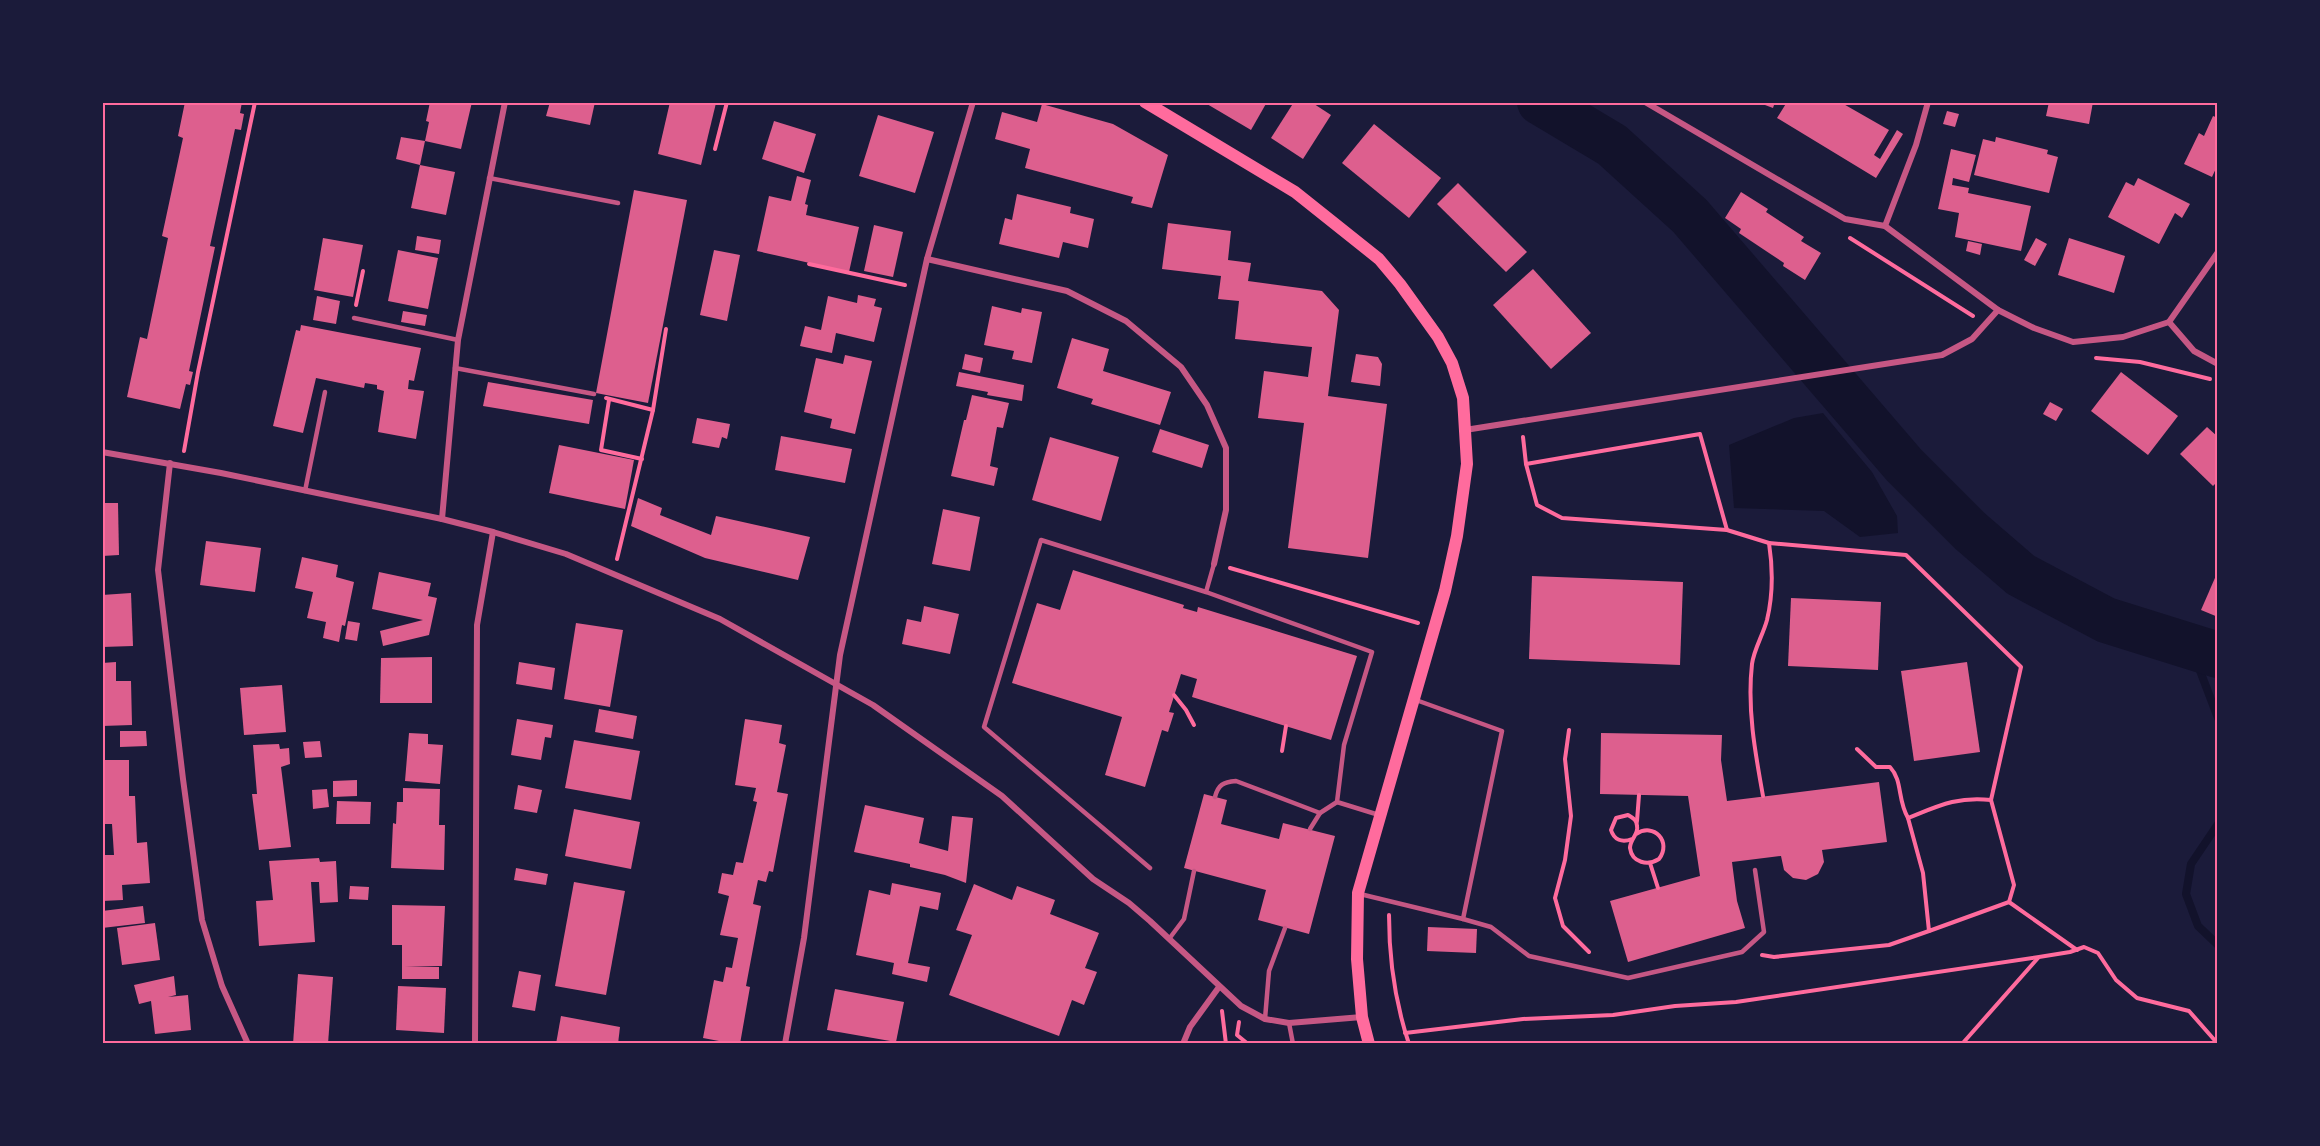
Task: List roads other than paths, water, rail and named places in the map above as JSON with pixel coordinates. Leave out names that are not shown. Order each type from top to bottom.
[{"type":"main road","points":[[1146,102],[1295,192],[1379,260],[1421,311],[1452,363],[1463,398],[1467,464],[1463,497],[1444,591],[1358,893],[1357,959],[1362,1017],[1369,1044]]},
{"type":"street","points":[[442,519],[458,340],[505,102]]},
{"type":"street","points":[[785,1044],[804,938],[840,655],[927,260],[973,102]]},
{"type":"street","points":[[1645,102],[1845,219],[1885,225],[1998,310],[2034,328],[2073,342],[2123,337],[2169,321],[2218,252]]},
{"type":"street","points":[[1885,225],[1916,145],[1928,102]]},
{"type":"street","points":[[927,260],[1066,291],[1126,321],[1181,367],[1208,405],[1226,448],[1226,510],[1214,564]]},
{"type":"street","points":[[1465,430],[1942,355],[1972,339],[1998,310]]},
{"type":"street","points":[[2169,321],[2194,351],[2218,364]]},
{"type":"street","points":[[102,452],[182,465],[442,519],[493,532],[566,554],[720,619],[873,705],[1002,796],[1093,879],[1129,903],[1170,939],[1241,1006],[1265,1019],[1289,1023],[1362,1017]]},
{"type":"street","points":[[170,463],[158,570],[202,920],[222,986],[248,1044]]},
{"type":"street","points":[[475,1044],[477,625],[493,532]]},
{"type":"street","points":[[1183,1044],[1190,1027],[1219,987]]},
{"type":"lane","points":[[489,178],[618,203]]},
{"type":"lane","points":[[354,318],[458,340]]},
{"type":"lane","points":[[455,368],[594,394]]},
{"type":"lane","points":[[305,491],[325,392]]},
{"type":"lane","points":[[1150,868],[984,727],[1041,540],[1206,592],[1372,652],[1344,746],[1337,802],[1320,813],[1310,830]]},
{"type":"lane","points":[[1206,592],[1214,564]]},
{"type":"lane","points":[[1413,699],[1502,731],[1463,919]]},
{"type":"lane","points":[[1215,797],[1218,788],[1224,782],[1236,781],[1320,813]]},
{"type":"lane","points":[[1337,802],[1379,815]]},
{"type":"lane","points":[[1358,893],[1491,927],[1529,956],[1628,978],[1742,952],[1764,932],[1755,870]]},
{"type":"lane","points":[[1170,939],[1184,919],[1194,871]]},
{"type":"lane","points":[[1265,1019],[1269,971],[1286,928]]},
{"type":"lane","points":[[1289,1023],[1293,1044]]},
{"type":"waterway","points":[[1540,102],[1612,145],[1690,216],[1904,465],[1970,531],[2021,575],[2106,620],[2218,655]]},
{"type":"waterway","points":[[2191,647],[2218,718]]},
{"type":"waterway","points":[[2218,824],[2191,864],[2186,894],[2198,926],[2218,945]]}]
